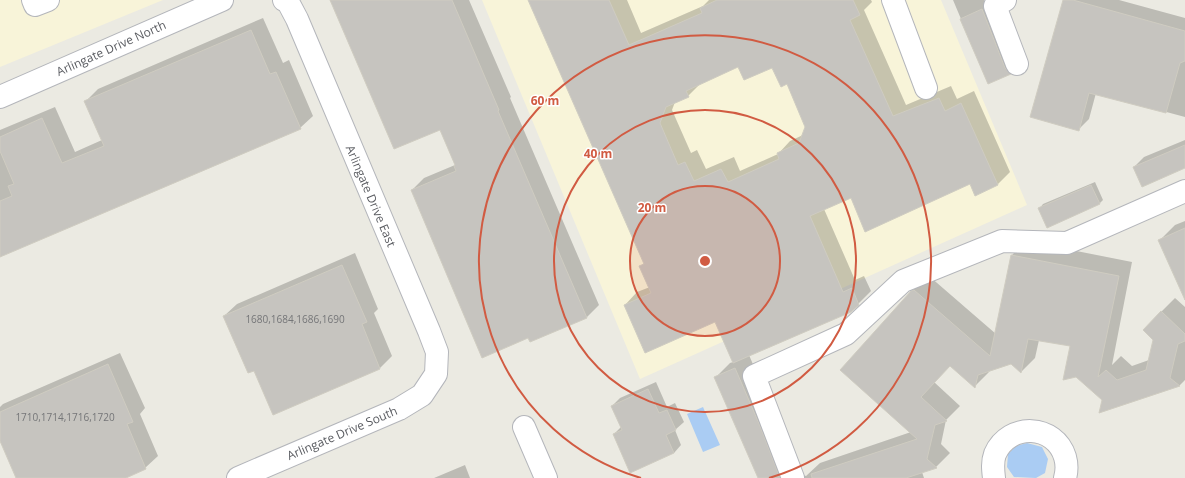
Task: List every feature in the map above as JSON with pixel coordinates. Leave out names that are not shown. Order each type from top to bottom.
[{"type":"street","points":[[32,0],[35,5],[48,0]]},
{"type":"street","name":"Arlingate Drive North","points":[[0,97],[222,0]]},
{"type":"street","name":"Arlingate Drive East","points":[[284,0],[288,2],[297,19],[437,352],[436,374]]},
{"type":"street","points":[[893,0],[926,88]]},
{"type":"street","points":[[1005,0],[995,6],[1017,64]]},
{"type":"street","points":[[794,478],[754,376],[846,334],[903,281],[1002,241],[1067,243],[1185,191]]},
{"type":"street","name":"Arlingate Drive South","points":[[238,478],[399,408],[422,395],[436,374]]},
{"type":"street","points":[[524,427],[546,478]]},
{"type":"street","points":[[994,478],[993,467],[995,455],[1001,444],[1010,436],[1021,431],[1034,430],[1046,434],[1056,441],[1063,451],[1071,477]]},
{"type":"shaded area","points":[[0,0],[163,0],[0,67]]},
{"type":"shaded area","points":[[482,0],[941,0],[1027,205],[640,379]]},
{"type":"water","points":[[703,407],[720,445],[703,452],[687,414]]},
{"type":"water","points":[[1027,443],[1042,447],[1048,459],[1045,473],[1036,478],[1014,477],[1007,467],[1008,454],[1016,446]]},
{"type":"building","points":[[330,0],[452,0],[587,318],[530,342],[528,338],[482,358],[411,190],[456,171],[455,165],[440,130],[394,149]]},
{"type":"building","points":[[528,0],[609,0],[629,45],[702,13],[700,8],[717,0],[853,0],[860,15],[850,20],[893,116],[939,98],[945,111],[961,103],[998,185],[975,196],[970,184],[865,232],[851,198],[810,216],[843,292],[852,288],[859,305],[851,312],[733,363],[715,322],[645,353],[624,305],[651,293],[639,266],[644,264]],"holes":[[[738,67],[744,80],[772,68],[781,87],[787,84],[805,127],[799,143],[777,153],[779,159],[728,182],[721,169],[694,181],[685,162],[678,165],[660,123],[666,107],[689,97],[686,91]]]},
{"type":"building","points":[[1063,0],[1073,0],[1185,31],[1185,61],[1180,63],[1166,113],[1089,93],[1079,131],[1030,117]]},
{"type":"building","points":[[982,9],[1005,68],[1011,74],[988,84],[960,19]]},
{"type":"building","points":[[251,30],[270,74],[276,72],[301,129],[0,257],[0,201],[12,196],[8,186],[14,184],[0,151],[0,137],[42,118],[62,163],[104,146],[84,101]]},
{"type":"building","points":[[1185,145],[1185,168],[1142,187],[1133,167]]},
{"type":"building","points":[[1091,185],[1100,204],[1047,228],[1038,208]]},
{"type":"building","points":[[1185,228],[1185,300],[1158,240]]},
{"type":"building","points":[[1011,255],[1119,276],[1098,377],[1106,370],[1117,380],[1146,370],[1153,340],[1143,330],[1161,311],[1185,334],[1185,341],[1178,344],[1170,378],[1180,386],[1099,413],[1102,400],[1076,377],[1063,380],[1070,346],[1028,339],[1021,373],[1011,364],[978,375],[975,388],[950,366],[921,397],[947,421],[935,425],[927,459],[937,468],[906,478],[812,478],[811,474],[917,439],[840,370],[911,291],[914,290],[990,356]]},
{"type":"building","points":[[342,265],[367,322],[362,324],[380,369],[273,415],[254,371],[248,373],[223,316]]},
{"type":"building","points":[[108,364],[133,422],[127,424],[146,469],[126,478],[16,478],[0,441],[0,412]]},
{"type":"building","points":[[735,368],[780,478],[758,478],[714,377]]},
{"type":"building","points":[[648,389],[659,413],[667,410],[676,430],[666,435],[674,453],[630,473],[613,434],[622,430],[611,406]]}]
